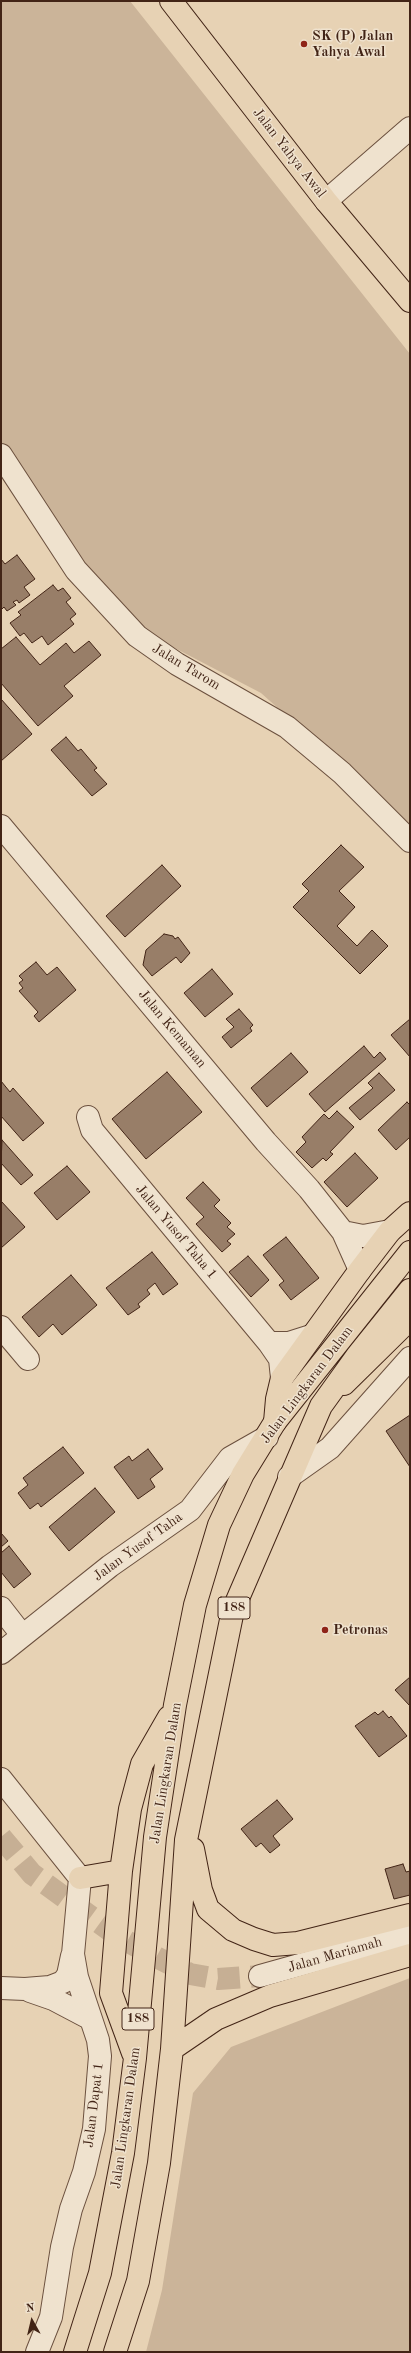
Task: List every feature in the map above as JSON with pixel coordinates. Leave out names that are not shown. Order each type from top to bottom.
[{"type":"main road","name":"Jalan Yahya Awal","points":[[172,1],[326,201],[410,301]]},
{"type":"main road","points":[[271,1430],[282,1378],[310,1336],[390,1231],[410,1212]]},
{"type":"main road","name":"Jalan Lingkaran Dalam","points":[[75,2352],[100,2273],[124,2153],[135,2058],[155,1836],[175,1705],[196,1605],[220,1525],[243,1474],[271,1430],[410,1252]]},
{"type":"main road","name":"Jalan Lingkaran Dalam","points":[[115,2352],[138,2281],[160,2163],[172,2049],[189,1824],[233,1610],[289,1477],[321,1406],[366,1344],[410,1290]]},
{"type":"main road","points":[[321,1406],[410,1319]]},
{"type":"main road","points":[[135,2058],[111,1993],[121,1871],[130,1809],[142,1764],[175,1705]]},
{"type":"main road","points":[[189,1824],[201,1890],[208,1909],[232,1930],[273,1945],[298,1943],[410,1915]]},
{"type":"main road","points":[[80,1878],[121,1871]]},
{"type":"main road","points":[[172,2049],[216,2019],[270,1996],[410,1955]]},
{"type":"street","points":[[326,201],[410,128]]},
{"type":"street","name":"Jalan Tarom","points":[[1,455],[76,570],[137,636],[177,664],[287,727],[342,773],[410,841]]},
{"type":"street","name":"Jalan Kemaman","points":[[1,826],[343,1232],[360,1270]]},
{"type":"street","name":"Jalan Yusof Taha 1","points":[[88,1118],[92,1130],[269,1343],[280,1359],[282,1378]]},
{"type":"street","points":[[343,1232],[363,1236],[390,1231]]},
{"type":"street","points":[[1,1327],[28,1359]]},
{"type":"street","points":[[269,1343],[289,1343],[310,1336]]},
{"type":"street","points":[[289,1477],[330,1448],[410,1358]]},
{"type":"street","name":"Jalan Yusof Taha","points":[[1,1653],[110,1566],[190,1510],[230,1458],[271,1430]]},
{"type":"street","points":[[1,1608],[22,1635]]},
{"type":"street","points":[[1,1779],[80,1878]]},
{"type":"street","name":"Jalan Dapat 1","points":[[37,2352],[51,2317],[62,2247],[71,2209],[84,2172],[94,2129],[100,2056],[91,2019],[77,1977],[73,1954],[80,1878]]},
{"type":"street","name":"Jalan Mariamah","points":[[260,1976],[410,1934]]},
{"type":"street","points":[[1,1988],[25,1989],[50,1987],[63,1982],[68,1975],[73,1954]]},
{"type":"street","points":[[25,1989],[53,1999],[91,2019]]},
{"type":"shaded area","points":[[1,1],[130,1],[410,354],[410,826],[261,693],[144,632],[108,602],[1,442]]},
{"type":"shaded area","points":[[410,1978],[410,2352],[146,2352],[162,2290],[193,2093],[231,2047]]},
{"type":"building","points":[[17,555],[35,579],[24,587],[30,595],[19,603],[17,600],[13,602],[16,605],[7,611],[4,607],[1,610],[1,559],[5,564]]},
{"type":"building","points":[[53,585],[58,591],[63,588],[71,598],[66,602],[76,614],[70,619],[74,624],[48,645],[42,636],[32,643],[24,633],[20,636],[10,623],[21,615],[18,612]]},
{"type":"building","points":[[16,637],[40,665],[66,643],[74,653],[89,641],[101,655],[64,686],[73,696],[38,726],[1,683],[1,649]]},
{"type":"building","points":[[1,699],[32,734],[1,761]]},
{"type":"building","points":[[66,737],[78,751],[81,749],[97,768],[94,770],[107,784],[92,796],[51,750]]},
{"type":"building","points":[[341,845],[364,867],[339,891],[355,907],[337,926],[357,946],[372,930],[388,946],[360,974],[293,907],[309,891],[302,884]]},
{"type":"building","points":[[162,865],[181,886],[125,937],[106,916]]},
{"type":"building","points":[[164,934],[173,936],[175,939],[178,937],[190,953],[181,963],[176,957],[152,976],[143,965],[146,950]]},
{"type":"building","points":[[36,962],[47,975],[57,967],[76,990],[39,1022],[34,1016],[38,1012],[19,991],[23,988],[19,983],[23,980],[19,976]]},
{"type":"building","points":[[212,969],[233,994],[205,1017],[184,993]]},
{"type":"building","points":[[239,1009],[253,1025],[250,1028],[252,1031],[231,1048],[222,1037],[234,1027],[226,1019]]},
{"type":"building","points":[[410,1019],[410,1057],[391,1035]]},
{"type":"building","points":[[364,1046],[374,1058],[380,1052],[386,1059],[325,1112],[309,1094]]},
{"type":"building","points":[[291,1053],[308,1072],[267,1107],[251,1088]]},
{"type":"building","points":[[167,1072],[202,1112],[146,1159],[112,1119]]},
{"type":"building","points":[[379,1073],[395,1090],[360,1120],[349,1108],[373,1088],[368,1083]]},
{"type":"building","points":[[1,1081],[10,1092],[13,1088],[44,1123],[23,1141],[1,1116]]},
{"type":"building","points":[[407,1102],[410,1105],[410,1137],[396,1150],[378,1130]]},
{"type":"building","points":[[337,1111],[354,1127],[330,1152],[333,1154],[326,1161],[323,1158],[312,1168],[296,1152],[306,1142],[302,1137],[324,1114],[329,1119]]},
{"type":"building","points":[[2,1140],[33,1175],[21,1185],[1,1163]]},
{"type":"building","points":[[355,1153],[378,1178],[347,1207],[324,1182]]},
{"type":"building","points":[[67,1166],[90,1192],[57,1220],[34,1193]]},
{"type":"building","points":[[203,1182],[220,1200],[214,1206],[231,1223],[227,1227],[235,1234],[227,1241],[231,1244],[222,1252],[196,1224],[204,1217],[186,1198]]},
{"type":"building","points":[[1,1201],[25,1227],[1,1248]]},
{"type":"building","points":[[286,1237],[319,1278],[291,1300],[279,1285],[284,1281],[263,1255]]},
{"type":"building","points":[[152,1252],[178,1284],[163,1295],[155,1283],[147,1290],[150,1294],[138,1304],[140,1307],[128,1315],[106,1288]]},
{"type":"building","points":[[248,1256],[269,1280],[251,1297],[229,1272]]},
{"type":"building","points":[[71,1275],[97,1305],[62,1335],[53,1324],[39,1337],[22,1317]]},
{"type":"building","points":[[410,1415],[410,1467],[386,1431]]},
{"type":"building","points":[[63,1447],[84,1473],[41,1507],[38,1503],[30,1509],[18,1493],[28,1485],[23,1478]]},
{"type":"building","points":[[148,1449],[163,1469],[150,1479],[155,1487],[138,1499],[114,1467],[129,1456],[132,1461]]},
{"type":"building","points":[[95,1488],[115,1512],[69,1551],[49,1527]]},
{"type":"building","points":[[1,1533],[8,1541],[1,1547]]},
{"type":"building","points":[[9,1546],[31,1574],[14,1588],[1,1572],[1,1553]]},
{"type":"building","points":[[410,1677],[410,1706],[395,1690]]},
{"type":"building","points":[[383,1711],[389,1718],[391,1716],[407,1736],[379,1757],[355,1726],[375,1712],[378,1715]]},
{"type":"building","points":[[277,1800],[293,1819],[273,1836],[280,1845],[270,1853],[261,1843],[256,1847],[241,1829]]},
{"type":"building","points":[[403,1864],[406,1872],[410,1871],[410,1895],[394,1899],[385,1869]]},
{"type":"tunnel","points":[[1,1837],[32,1874],[119,1937],[158,1958],[190,1974],[218,1979],[260,1976]]},
{"type":"place","name":"SK (P) Jalan Yahya Awal","points":[[304,44]]},
{"type":"place","name":"Petronas","points":[[325,1630]]}]
